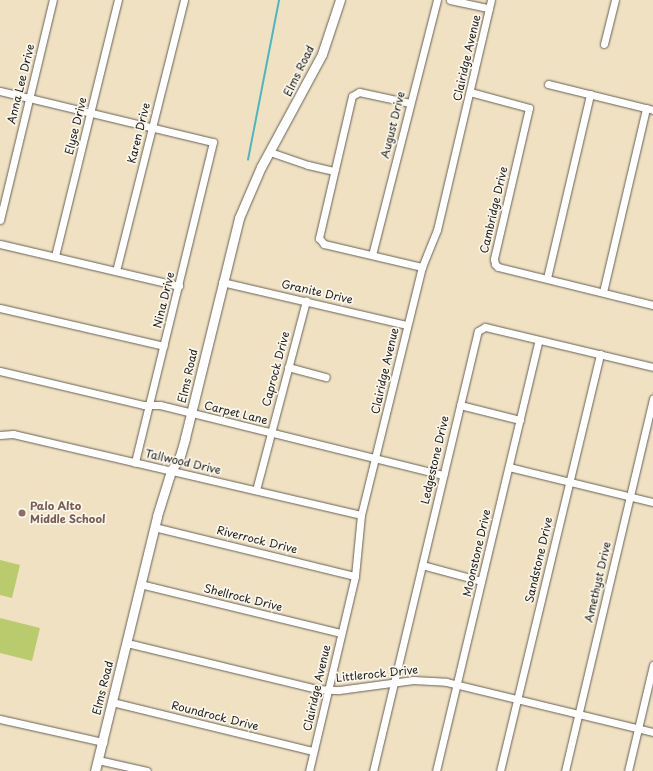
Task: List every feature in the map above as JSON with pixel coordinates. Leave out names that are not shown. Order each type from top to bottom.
[{"type":"main road","name":"Elms Road","points":[[95,771],[154,527],[171,471],[180,456],[239,218],[270,152],[322,54],[340,0]]},
{"type":"street","name":"Anna Lee Drive","points":[[0,220],[28,98],[53,0]]},
{"type":"street","name":"Elyse Drive","points":[[55,256],[118,0]]},
{"type":"street","name":"Karen Drive","points":[[116,271],[184,0]]},
{"type":"street","name":"August Drive","points":[[372,255],[437,0]]},
{"type":"street","points":[[450,0],[490,4]]},
{"type":"street","points":[[604,44],[615,0]]},
{"type":"street","name":"Clairidge Avenue","points":[[313,751],[355,576],[361,515],[422,267],[437,230],[490,4]]},
{"type":"street","points":[[548,84],[650,109],[603,292]]},
{"type":"street","points":[[0,91],[152,128]]},
{"type":"street","points":[[410,103],[356,92],[352,96],[320,239],[324,244],[422,267]]},
{"type":"street","name":"Cambridge Drive","points":[[470,92],[529,108],[494,264],[498,267],[653,305]]},
{"type":"street","points":[[547,278],[590,94]]},
{"type":"street","name":"Nina Drive","points":[[136,463],[213,142],[152,128]]},
{"type":"street","points":[[270,152],[308,165],[334,171]]},
{"type":"street","points":[[0,244],[179,286]]},
{"type":"street","name":"Granite Drive","points":[[222,282],[407,325]]},
{"type":"street","name":"Caprock Drive","points":[[256,490],[306,301]]},
{"type":"street","points":[[0,308],[164,346]]},
{"type":"street","name":"Ledgestone Drive","points":[[373,771],[442,475],[478,331],[485,327],[653,367]]},
{"type":"street","name":"Moonstone Drive","points":[[436,771],[539,340]]},
{"type":"street","name":"Sandstone Drive","points":[[500,771],[600,354]]},
{"type":"street","points":[[288,367],[326,377]]},
{"type":"street","name":"Carpet Lane","points":[[0,371],[150,406],[160,405],[271,434],[442,475]]},
{"type":"street","name":"Amethyst Drive","points":[[565,771],[653,398]]},
{"type":"street","points":[[460,405],[520,420]]},
{"type":"street","name":"Tallwood Drive","points":[[0,435],[13,434],[361,515]]},
{"type":"street","points":[[509,467],[653,502]]},
{"type":"street","name":"Riverrock Drive","points":[[154,527],[355,576]]},
{"type":"street","points":[[422,566],[481,581]]},
{"type":"street","name":"Shellrock Drive","points":[[140,584],[341,633]]},
{"type":"street","name":"Littlerock Drive","points":[[127,643],[305,687],[328,690],[427,680],[457,685],[653,732]]},
{"type":"street","points":[[628,771],[653,665]]},
{"type":"street","name":"Roundrock Drive","points":[[112,702],[313,751]]},
{"type":"street","points":[[0,719],[103,742]]},
{"type":"street","points":[[309,771],[313,751]]},
{"type":"street","points":[[98,760],[147,771]]},
{"type":"green space","points":[[0,560],[20,565],[12,598],[0,595]]},
{"type":"green space","points":[[0,618],[40,628],[32,661],[0,653]]},
{"type":"waterway","points":[[248,160],[279,0]]},
{"type":"place","name":"Palo Alto Middle School","points":[[22,513]]}]
